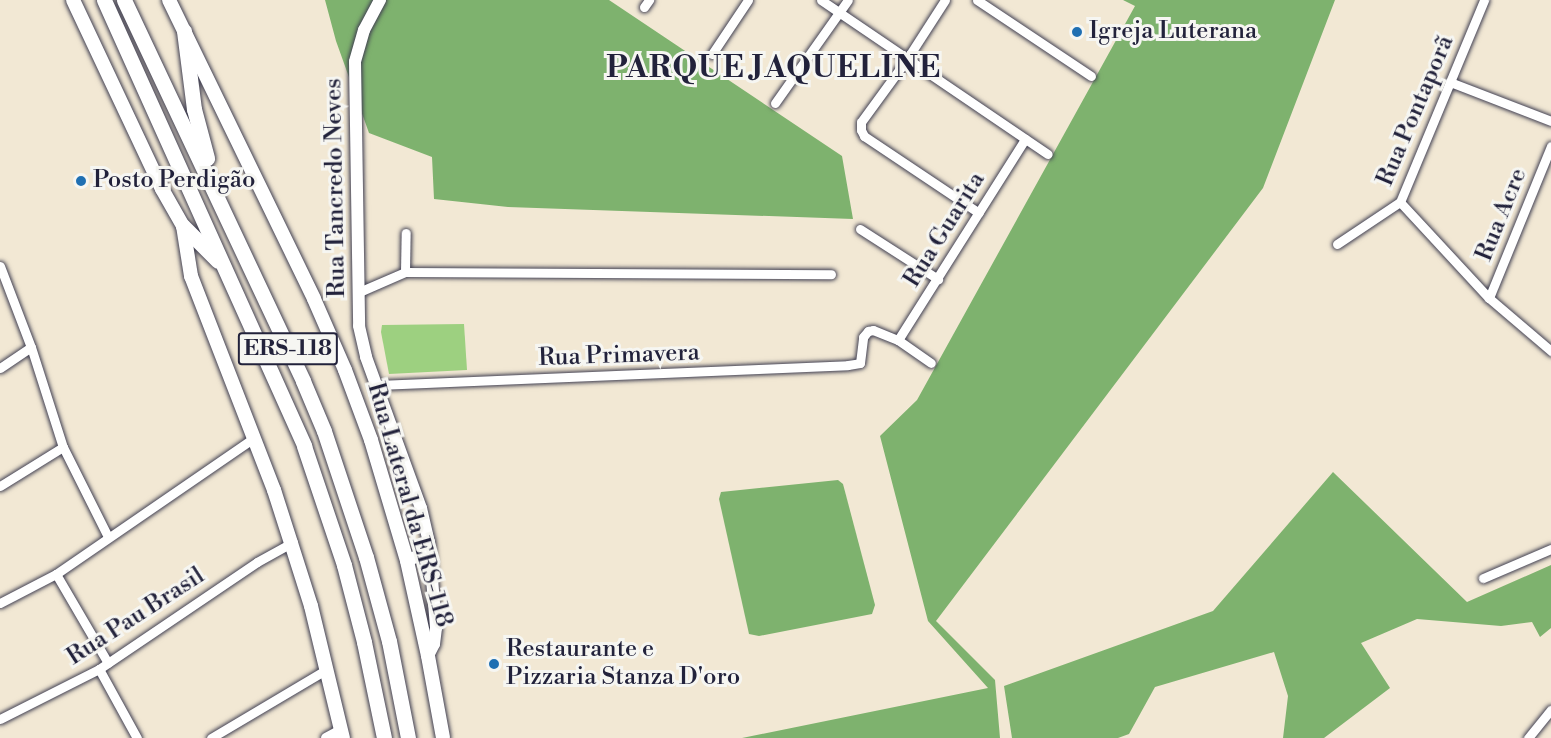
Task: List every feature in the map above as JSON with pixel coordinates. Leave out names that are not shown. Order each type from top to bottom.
[{"type":"highway","name":"ERS-118","points":[[104,0],[288,406],[319,487],[344,565],[364,642],[384,738]]},
{"type":"highway","name":"ERS-118","points":[[124,0],[303,381],[328,442],[366,557],[383,620],[408,738]]},
{"type":"highway","points":[[184,31],[194,109],[215,193]]},
{"type":"highway","points":[[183,226],[225,267]]},
{"type":"main road","points":[[73,0],[162,189],[183,226],[191,276],[254,438],[291,543],[327,669],[342,734]]},
{"type":"main road","name":"Rua Lateral da ERS-118","points":[[170,0],[314,299],[345,370],[371,440],[407,561],[428,656],[442,738]]},
{"type":"main road","name":"Rua Tancredo Neves","points":[[380,0],[364,30],[355,62],[361,336],[366,357],[421,508],[430,550],[436,628],[434,644],[428,656]]},
{"type":"main road","points":[[407,561],[430,550]]},
{"type":"street","points":[[712,54],[748,0]]},
{"type":"street","points":[[821,0],[1048,154]]},
{"type":"street","points":[[775,104],[848,0]]},
{"type":"street","points":[[945,0],[907,59],[861,122],[861,130],[864,136],[979,213]]},
{"type":"street","points":[[977,0],[1091,76]]},
{"type":"street","name":"Rua Pontaporã","points":[[1337,244],[1400,202],[1484,0]]},
{"type":"street","points":[[1450,82],[1551,121]]},
{"type":"street","name":"Rua Guarita","points":[[898,340],[1025,139]]},
{"type":"street","name":"Rua Acre","points":[[1489,298],[1551,146]]},
{"type":"street","points":[[1400,202],[1489,298],[1551,351]]},
{"type":"street","points":[[860,229],[938,279]]},
{"type":"street","points":[[405,272],[406,232]]},
{"type":"street","points":[[0,266],[31,346],[63,447],[108,537]]},
{"type":"street","points":[[359,292],[405,272],[831,274]]},
{"type":"street","name":"Rua Primavera","points":[[378,386],[848,365],[860,363],[863,337],[868,331],[878,331],[898,340]]},
{"type":"street","points":[[898,340],[931,363]]},
{"type":"street","points":[[0,368],[31,346]]},
{"type":"street","points":[[0,603],[56,574],[254,438]]},
{"type":"street","points":[[0,486],[63,447]]},
{"type":"street","name":"Rua Pau Brasil","points":[[0,719],[103,666],[257,562],[291,543]]},
{"type":"street","points":[[1483,578],[1551,549]]},
{"type":"street","points":[[56,574],[137,738]]},
{"type":"street","points":[[211,738],[327,669]]},
{"type":"street","points":[[1528,738],[1551,710]]},
{"type":"street","points":[[326,738],[342,734]]},
{"type":"green space","points":[[325,0],[609,0],[842,156],[853,219],[508,207],[434,199],[432,157],[369,133],[336,41]]},
{"type":"green space","points":[[1123,0],[1335,0],[1263,188],[936,621],[995,680],[1000,738],[742,738],[988,688],[928,621],[880,436],[917,400],[1135,6]]},
{"type":"green space","points":[[464,324],[467,370],[389,374],[381,332],[382,325]]},
{"type":"green space","points":[[1333,472],[1467,602],[1551,565],[1551,628],[1540,637],[1532,622],[1501,626],[1417,619],[1361,643],[1390,688],[1324,738],[1283,738],[1288,696],[1274,652],[1155,687],[1129,734],[1118,738],[1012,738],[1004,686],[1213,611]]},
{"type":"green space","points":[[838,480],[843,484],[875,605],[872,614],[759,636],[749,634],[719,499],[721,492]]},
{"type":"place","name":"Igreja Luterana","points":[[1077,32]]},
{"type":"place","name":"Posto Perdigão","points":[[81,181]]},
{"type":"place","name":"Restaurante e Pizzaria Stanza D'oro","points":[[494,664]]},
{"type":"district","name":"PARQUE JAQUELINE","points":[[774,68]]}]
